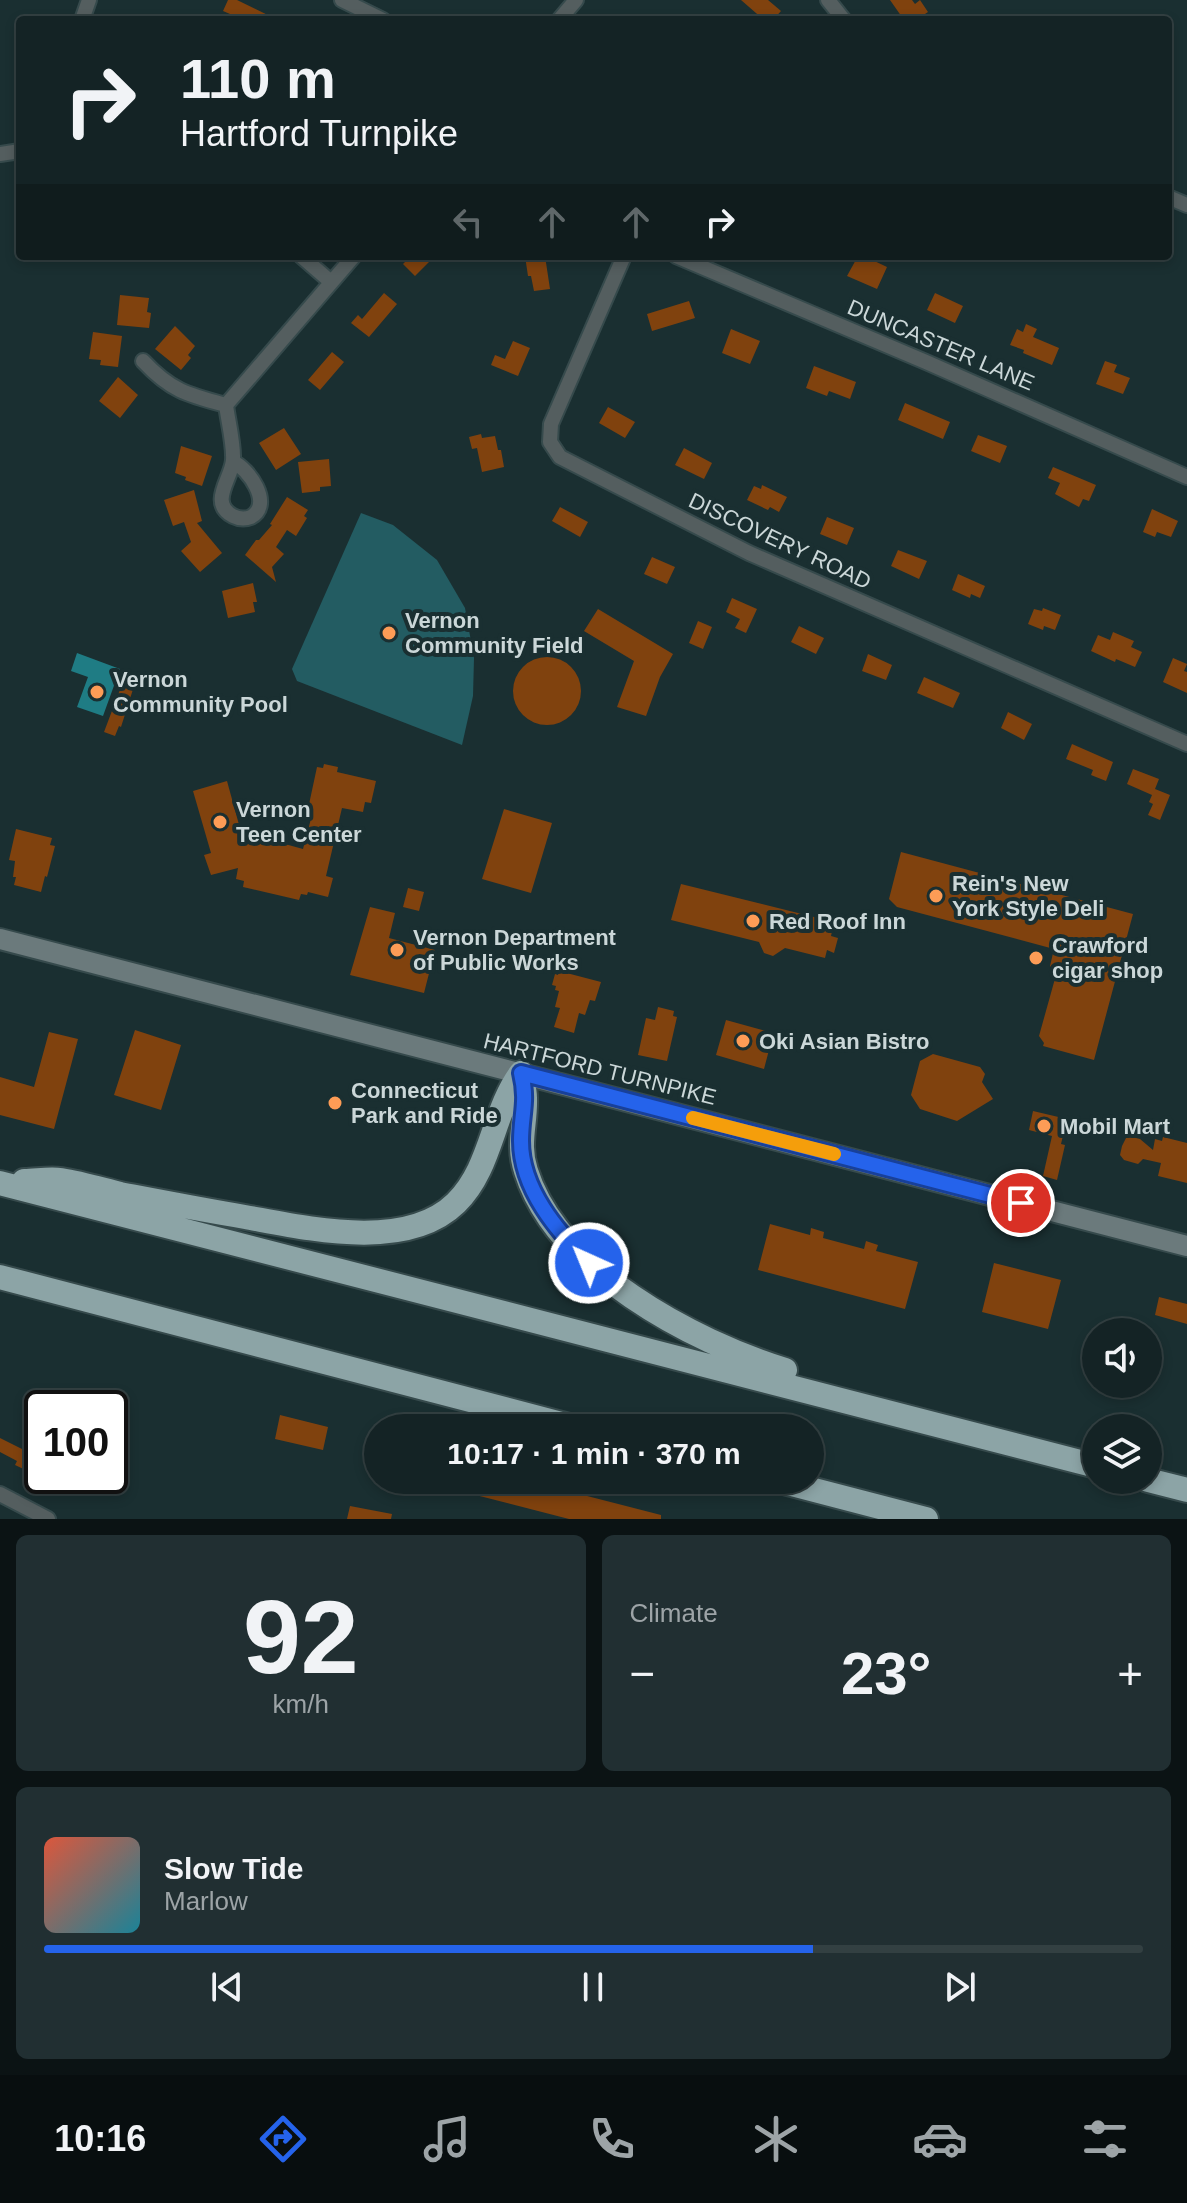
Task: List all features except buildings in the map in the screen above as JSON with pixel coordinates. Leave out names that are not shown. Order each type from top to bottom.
[{"type":"highway","points":[[0,1183],[58,1179],[186,1207],[334,1231],[375,1232],[410,1227],[442,1214],[466,1191],[486,1154],[505,1098],[521,1073]]},
{"type":"highway","points":[[521,1073],[525,1097],[521,1142],[526,1170],[548,1215],[579,1253],[626,1292],[688,1329],[757,1360],[810,1377],[852,1402]]},
{"type":"highway","points":[[0,1183],[1082,1462]]},
{"type":"highway","points":[[0,1277],[524,1414]]},
{"type":"highway","points":[[1162,1484],[1187,1490]]},
{"type":"highway","points":[[824,1492],[926,1519]]},
{"type":"main road","name":"HARTFORD TURNPIKE","points":[[0,939],[1187,1246]]},
{"type":"street","points":[[342,0],[375,16]]},
{"type":"street","points":[[562,16],[576,0]]},
{"type":"street","points":[[828,0],[841,16]]},
{"type":"street","points":[[306,260],[331,282]]},
{"type":"street","points":[[233,462],[226,405],[350,260]]},
{"type":"street","name":"DISCOVERY ROAD","points":[[622,260],[551,424],[550,442],[560,457],[749,553],[1187,744]]},
{"type":"street","name":"DUNCASTER LANE","points":[[685,260],[1187,477]]},
{"type":"street","points":[[143,361],[159,378],[181,392],[226,405]]},
{"type":"street","points":[[0,1494],[48,1519]]},
{"type":"shaded area","name":"Vernon Community Field","points":[[361,513],[393,525],[437,560],[465,608],[474,658],[473,696],[462,745],[297,681],[292,669]]},
{"type":"shaded area","name":"Vernon Community Pool","points":[[77,653],[120,669],[103,716],[77,707],[88,677],[71,671]]},
{"type":"slow traffic","points":[[693,1118],[834,1154]]},
{"type":"place","name":"Vernon Community Field","points":[[389,633]]},
{"type":"place","name":"Vernon Community Pool","points":[[97,692]]},
{"type":"place","name":"Vernon Teen Center","points":[[220,822]]},
{"type":"place","name":"Rein's New York Style Deli","points":[[936,896]]},
{"type":"place","name":"Red Roof Inn","points":[[753,921]]},
{"type":"place","name":"Vernon Department of Public Works","points":[[397,950]]},
{"type":"place","name":"Crawford cigar shop","points":[[1036,958]]},
{"type":"place","name":"Oki Asian Bistro","points":[[743,1041]]},
{"type":"place","name":"Connecticut Park and Ride","points":[[335,1103]]},
{"type":"place","name":"Mobil Mart","points":[[1044,1126]]},
{"type":"route","points":[[589,1263],[554,1224],[529,1180],[522,1157],[525,1097],[521,1073],[1021,1203]]}]
